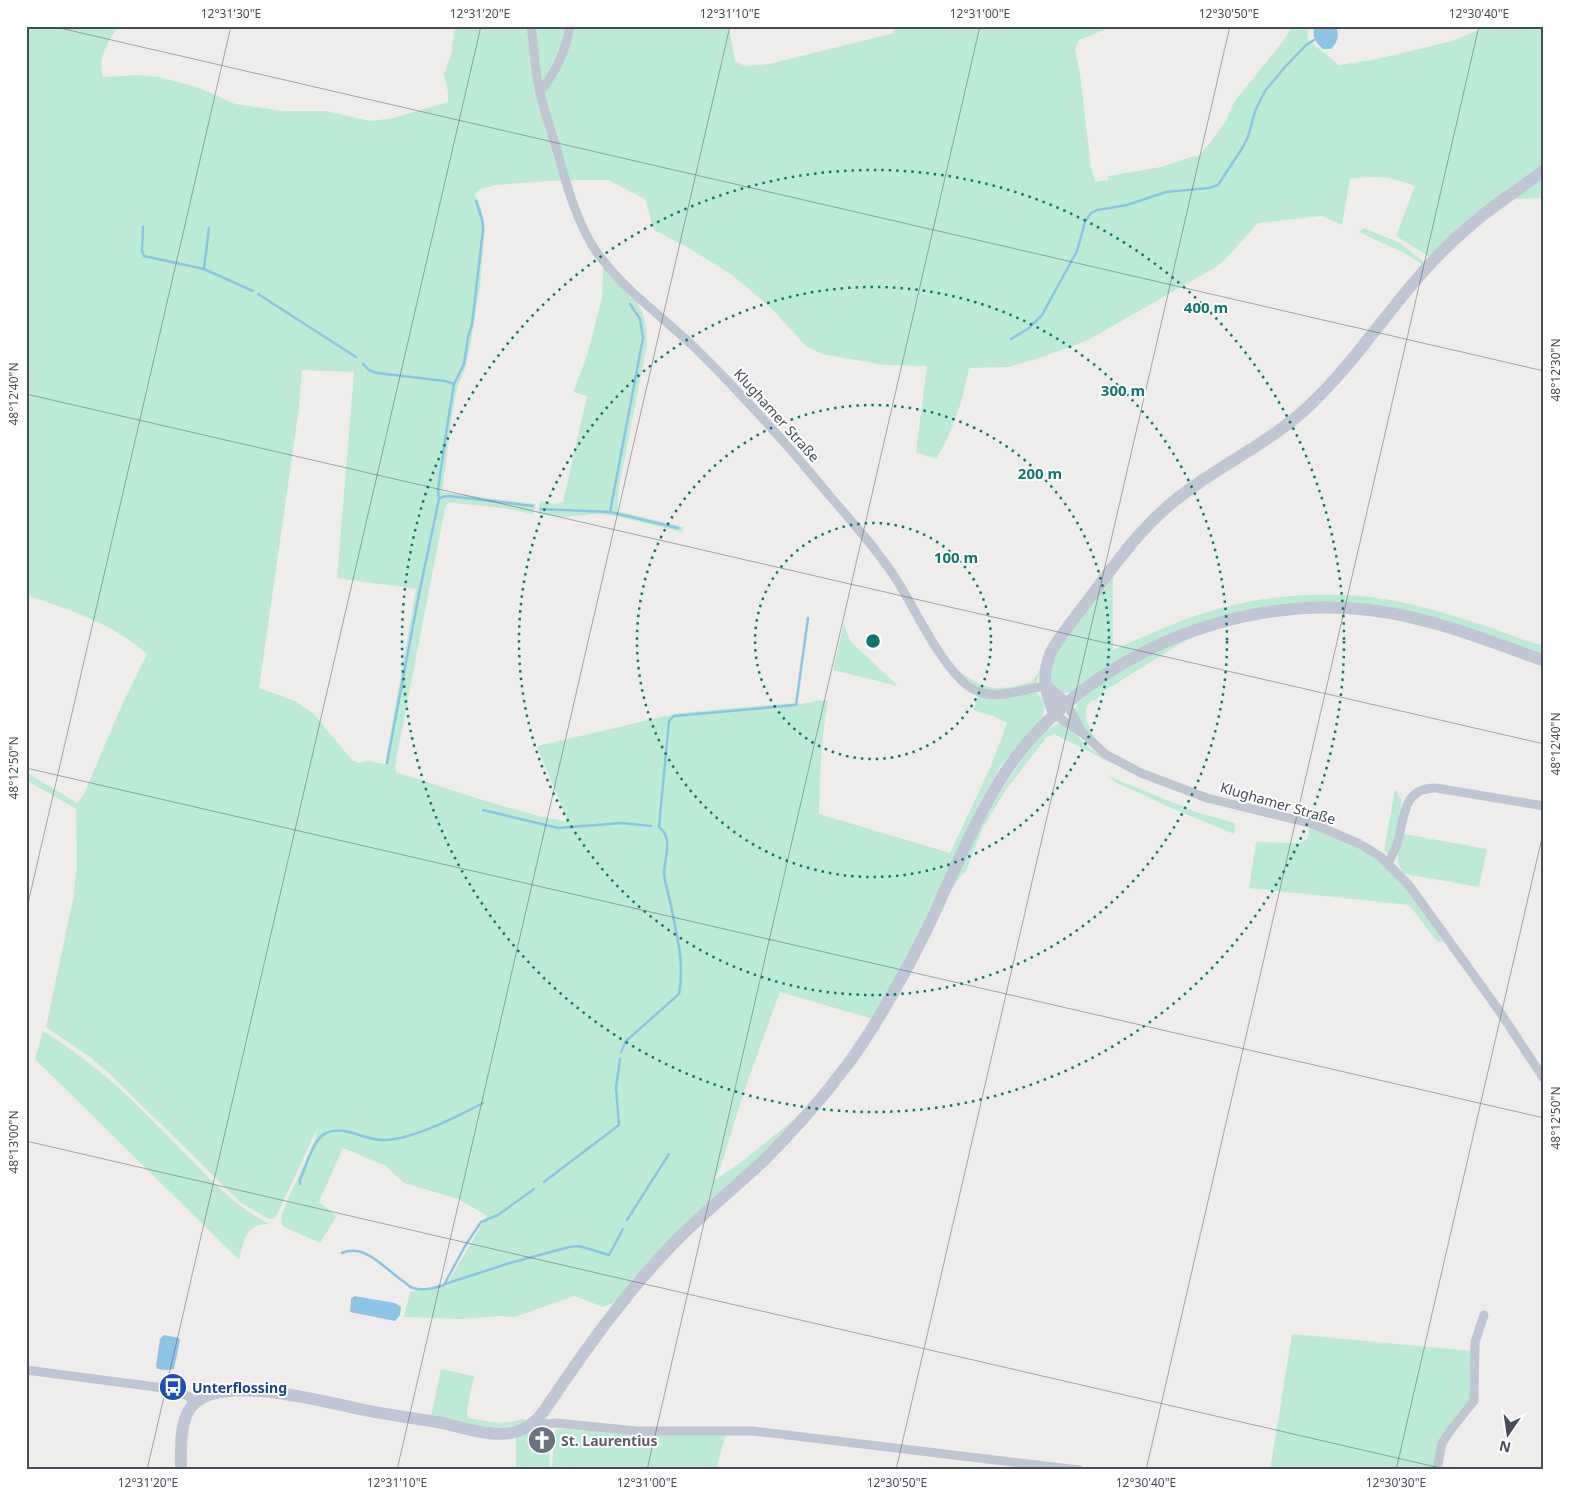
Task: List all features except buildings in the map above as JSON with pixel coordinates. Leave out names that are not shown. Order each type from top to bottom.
[{"type":"main road","points":[[1055,715],[1047,696],[1045,679],[1047,666],[1055,645],[1115,564],[1150,523],[1202,480],[1272,436],[1308,406],[1337,377],[1400,298],[1458,236],[1484,214],[1544,170]]},
{"type":"main road","points":[[181,1470],[184,1426],[189,1411],[206,1396],[219,1392],[277,1392],[299,1395],[369,1411],[489,1432],[511,1432],[530,1424],[544,1411],[603,1325],[626,1296],[676,1241],[814,1108],[850,1061],[901,980],[994,790],[1032,737],[1067,704],[1120,665],[1165,642],[1228,620],[1298,609],[1351,608],[1401,615],[1451,628],[1544,661]]},
{"type":"main road","points":[[1046,686],[1067,704]]},
{"type":"street","name":"Klughamer Straße","points":[[532,26],[533,50],[540,92],[566,184],[581,224],[600,257],[615,274],[730,382],[871,543],[896,579],[945,660],[965,683],[978,692],[996,695],[1012,694],[1046,686]]},
{"type":"street","points":[[540,92],[562,55],[570,26]]},
{"type":"street","name":"Klughamer Straße","points":[[1067,704],[1084,734]]},
{"type":"street","name":"Klughamer Straße","points":[[1055,715],[1084,734],[1105,754],[1141,773],[1207,798],[1313,824],[1360,844],[1388,863],[1408,884],[1498,1009],[1544,1079]]},
{"type":"street","points":[[1388,863],[1398,842],[1408,801],[1426,789],[1436,788],[1544,806]]},
{"type":"street","points":[[1437,1470],[1442,1443],[1452,1427],[1474,1401],[1476,1342],[1484,1315]]},
{"type":"street","points":[[26,1370],[171,1389],[188,1396],[196,1403]]},
{"type":"street","points":[[544,1411],[556,1423]]},
{"type":"street","points":[[530,1424],[556,1423],[637,1431],[753,1431],[1079,1470]]},
{"type":"green space","points":[[26,26],[119,26],[103,56],[101,63],[103,77],[140,75],[159,77],[197,87],[235,104],[284,111],[326,111],[371,121],[393,118],[448,102],[444,74],[451,55],[455,26],[729,26],[735,61],[745,66],[769,64],[894,33],[894,26],[1108,26],[1104,30],[1079,40],[1075,50],[1080,73],[1091,168],[1096,182],[1109,180],[1108,176],[1161,167],[1199,156],[1227,119],[1234,102],[1284,40],[1292,26],[1309,26],[1307,39],[1339,65],[1377,59],[1452,41],[1487,26],[1544,27],[1544,165],[1431,258],[1396,236],[1415,186],[1398,180],[1383,178],[1350,179],[1342,225],[1322,216],[1258,223],[1224,261],[1216,267],[1088,340],[1040,358],[1008,367],[969,368],[957,415],[936,459],[916,452],[927,366],[884,365],[822,354],[806,346],[769,306],[732,275],[692,250],[654,230],[645,199],[608,180],[562,180],[496,185],[481,189],[474,195],[479,201],[485,227],[480,287],[470,348],[464,372],[458,385],[453,410],[442,492],[536,504],[533,514],[503,508],[454,503],[448,503],[445,508],[395,766],[396,772],[503,806],[568,822],[537,746],[679,713],[794,703],[803,704],[824,700],[828,701],[822,743],[819,814],[950,853],[990,768],[1007,723],[993,716],[973,710],[980,690],[965,680],[957,670],[985,686],[1001,688],[1033,681],[1040,669],[1035,692],[1043,701],[1044,713],[1040,721],[1000,767],[980,802],[893,986],[873,1019],[780,992],[743,1094],[721,1166],[714,1180],[739,1164],[802,1113],[616,1302],[603,1307],[574,1296],[515,1317],[501,1316],[460,1319],[404,1317],[410,1292],[447,1284],[487,1216],[458,1199],[404,1183],[386,1166],[343,1148],[319,1202],[337,1216],[320,1243],[282,1226],[281,1215],[316,1137],[317,1129],[277,1215],[274,1219],[269,1219],[240,1202],[110,1074],[90,1057],[46,1027],[73,899],[77,865],[76,809],[26,780],[26,772],[77,803],[83,796],[121,707],[147,654],[120,634],[90,618],[26,595]],"holes":[[[302,370],[354,372],[337,578],[416,589],[385,764],[368,761],[358,763],[352,760],[313,713],[295,701],[259,688],[299,408]]]},
{"type":"green space","points":[[1544,175],[1544,198],[1513,199]]},
{"type":"green space","points":[[1364,228],[1400,243],[1425,263],[1423,265],[1406,254],[1359,232]]},
{"type":"green space","points":[[603,266],[636,300],[641,309],[647,331],[647,345],[619,487],[617,511],[684,527],[682,532],[615,516],[597,514],[563,517],[538,514],[540,501],[555,504],[563,502],[587,396],[573,392],[587,356],[602,297]]},
{"type":"green space","points":[[1113,575],[1113,650],[1176,623],[1233,605],[1262,599],[1321,594],[1381,598],[1443,613],[1526,641],[1544,645],[1544,657],[1353,604],[1198,624],[1142,646],[1113,662],[1072,692],[1060,693],[1050,679],[1053,662],[1067,636]]},
{"type":"green space","points":[[844,623],[850,641],[898,686],[833,670]]},
{"type":"green space","points":[[1191,637],[1104,691],[1095,701],[1092,700],[1088,705],[1086,716],[1087,722],[1099,744],[1079,721],[1075,710],[1078,703],[1099,686],[1124,670],[1150,655]]},
{"type":"green space","points":[[1061,723],[1068,727],[1092,750],[1113,764],[1054,734],[1046,738],[1007,788],[983,828],[967,870],[950,891],[995,801],[1017,766],[1048,730]]},
{"type":"green space","points":[[1106,775],[1196,812],[1235,823],[1234,834],[1169,807],[1115,782]]},
{"type":"green space","points":[[1395,789],[1402,801],[1393,845],[1388,854],[1384,851]]},
{"type":"green space","points":[[1310,827],[1358,846],[1383,862],[1408,889],[1444,942],[1439,942],[1435,939],[1409,905],[1249,888],[1256,842],[1296,843],[1307,840]]},
{"type":"green space","points":[[1404,834],[1487,849],[1479,887],[1405,874],[1398,860]]},
{"type":"green space","points":[[43,1031],[104,1075],[145,1112],[224,1192],[253,1215],[269,1224],[250,1230],[239,1260],[35,1059]]},
{"type":"green space","points":[[1292,1334],[1472,1351],[1473,1399],[1449,1428],[1436,1470],[1270,1470]]},
{"type":"green space","points":[[441,1369],[474,1376],[467,1410],[468,1418],[495,1422],[509,1422],[522,1419],[528,1421],[504,1427],[492,1427],[431,1416]]},
{"type":"green space","points":[[533,1429],[531,1451],[550,1453],[549,1470],[516,1470],[516,1437]]},
{"type":"green space","points":[[557,1429],[646,1435],[726,1433],[716,1470],[552,1470],[554,1433]]},
{"type":"water","points":[[1314,26],[1336,26],[1337,39],[1331,49],[1323,49],[1316,42],[1313,33]]},
{"type":"water","points":[[354,1296],[395,1303],[401,1307],[400,1315],[395,1321],[350,1312],[351,1299]]},
{"type":"water","points":[[164,1335],[179,1338],[180,1340],[174,1369],[157,1369],[156,1366],[160,1339]]},
{"type":"waterway","points":[[1011,339],[1029,328],[1042,315],[1077,251],[1085,222],[1091,213],[1097,210],[1127,205],[1166,192],[1209,188],[1218,185],[1243,147],[1248,137],[1255,111],[1265,91],[1306,45],[1314,40]]},
{"type":"waterway","points":[[439,499],[438,490],[454,384],[464,364],[472,324],[483,230],[482,219],[476,201]]},
{"type":"waterway","points":[[143,227],[142,251],[144,256],[204,269]]},
{"type":"waterway","points":[[209,228],[204,269],[253,291]]},
{"type":"waterway","points":[[258,294],[356,357]]},
{"type":"waterway","points":[[610,512],[643,338],[640,319],[630,304]]},
{"type":"waterway","points":[[363,364],[369,370],[377,373],[445,381],[454,384]]},
{"type":"waterway","points":[[387,763],[439,499],[449,496],[533,506]]},
{"type":"waterway","points":[[541,509],[610,512],[678,528]]},
{"type":"waterway","points":[[621,1052],[626,1041],[679,994],[681,982],[679,947],[664,874],[667,843],[664,832],[659,827],[669,721],[674,716],[796,705],[808,618]]},
{"type":"waterway","points":[[483,810],[558,828],[622,823],[651,826]]},
{"type":"waterway","points":[[544,1182],[619,1125],[616,1088],[620,1059]]},
{"type":"waterway","points":[[300,1184],[310,1154],[317,1141],[326,1133],[341,1131],[378,1140],[397,1139],[436,1126],[483,1103]]},
{"type":"waterway","points":[[627,1220],[669,1154]]},
{"type":"waterway","points":[[342,1253],[359,1251],[367,1254],[413,1288],[424,1289],[444,1285],[465,1246],[481,1222],[498,1215],[534,1189]]},
{"type":"waterway","points":[[445,1284],[510,1263],[569,1247],[579,1246],[609,1255],[623,1229]]},
{"type":"place","name":"Unterflossing","points":[[173,1387]]},
{"type":"place","name":"St. Laurentius","points":[[542,1440]]}]
